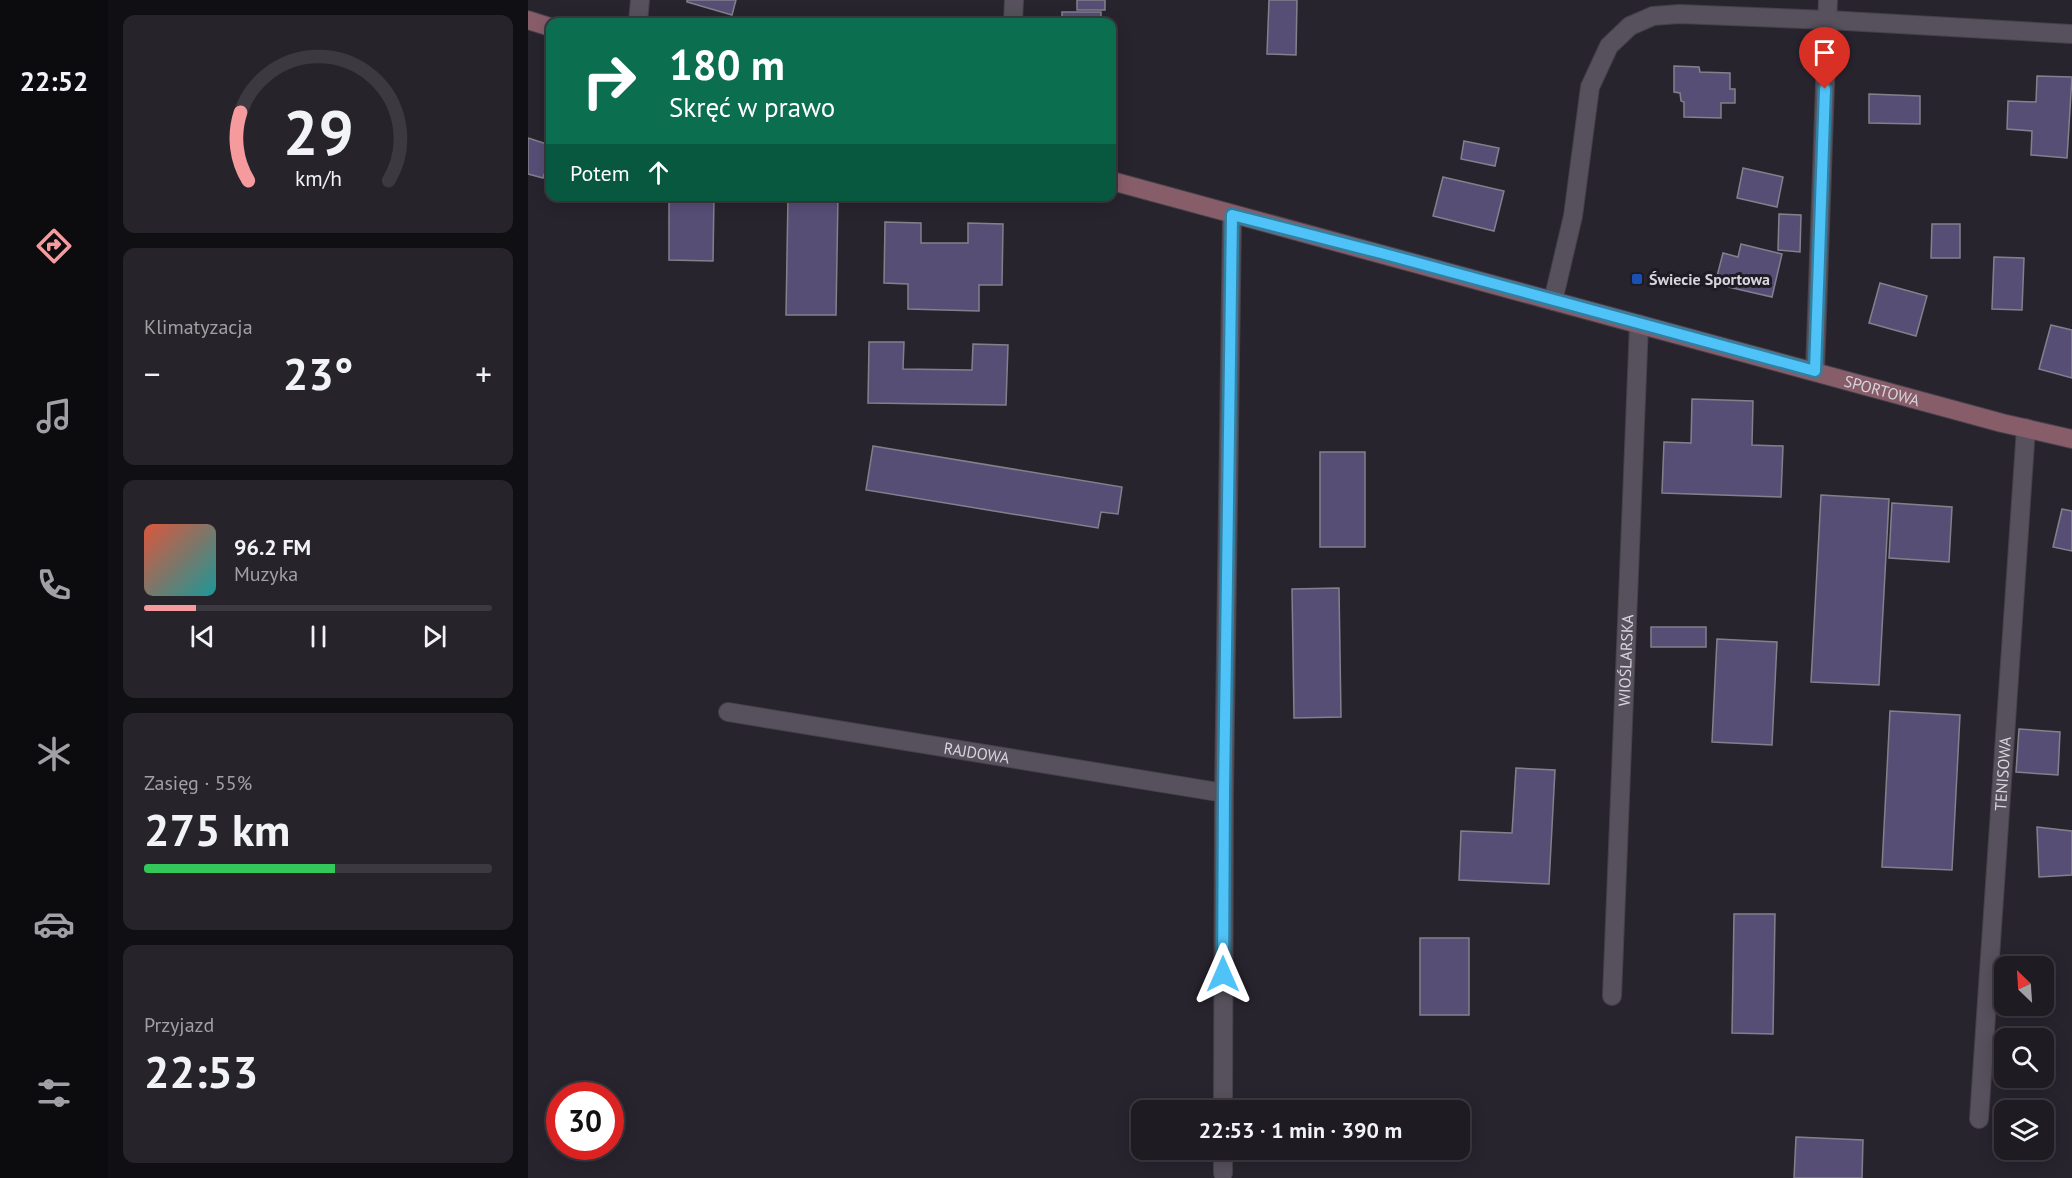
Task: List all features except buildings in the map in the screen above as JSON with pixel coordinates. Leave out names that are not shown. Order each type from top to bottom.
[{"type":"street","points":[[638,18],[640,0]]},
{"type":"street","points":[[1013,18],[1014,0]]},
{"type":"street","points":[[1815,371],[1828,0]]},
{"type":"street","points":[[1553,301],[1573,216],[1590,87],[1609,46],[1630,26],[1653,16],[1679,14],[2072,34]]},
{"type":"street","points":[[528,20],[546,26]]},
{"type":"street","name":"SPORTOWA","points":[[1116,182],[2002,423],[2072,439]]},
{"type":"street","points":[[1223,1100],[1224,793],[1232,215]]},
{"type":"street","name":"WIOŚLARSKA","points":[[1612,996],[1639,324]]},
{"type":"street","name":"TENISOWA","points":[[1980,1119],[2026,428]]},
{"type":"street","name":"RAJDOWA","points":[[728,712],[1224,793]]},
{"type":"street","points":[[1223,1160],[1223,1173]]},
{"type":"place","name":"Świecie Sportowa","points":[[1637,279]]},
{"type":"route","points":[[1223,974],[1232,215],[1381,253],[1815,371],[1825,89]]}]
